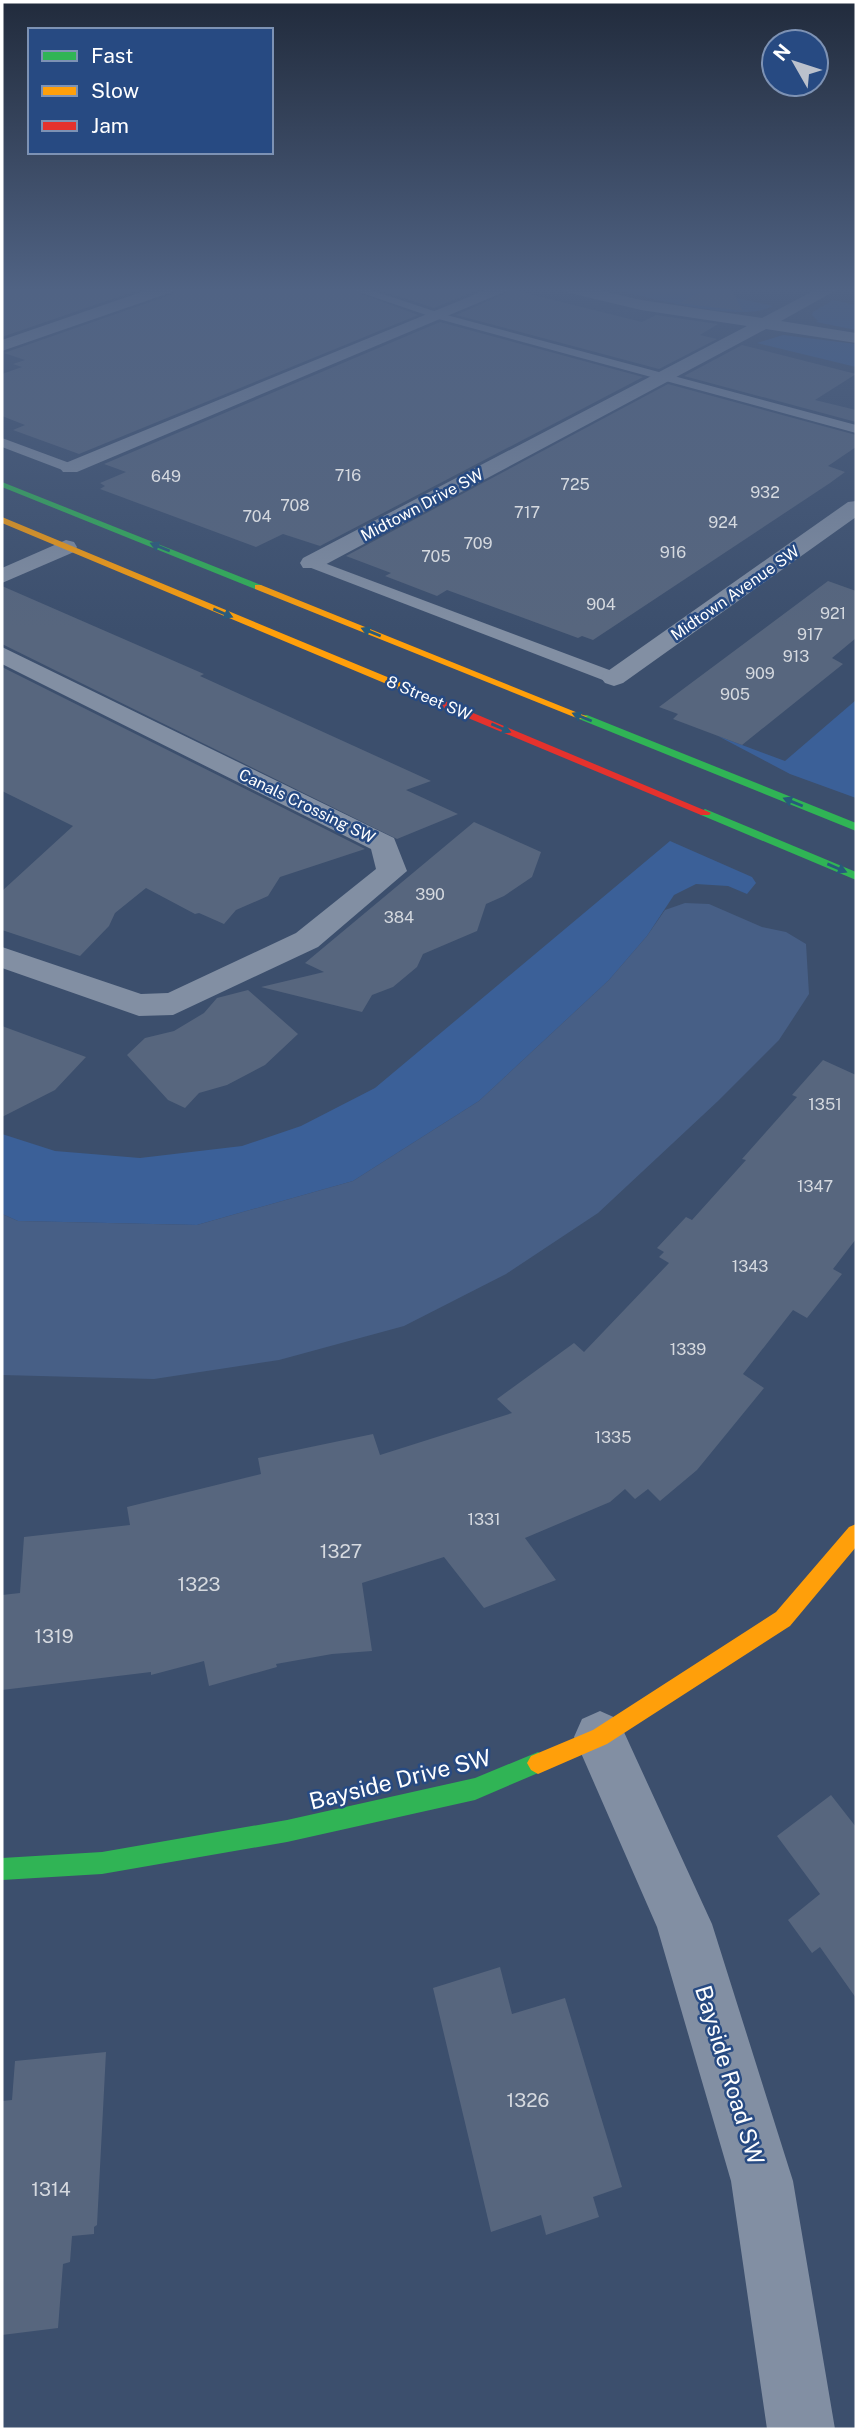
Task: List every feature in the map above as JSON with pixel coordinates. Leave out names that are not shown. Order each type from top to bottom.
[{"type":"main road","points":[[2,484],[856,827]]},
{"type":"main road","name":"8 Street SW","points":[[2,520],[856,876]]},
{"type":"main road","name":"Bayside Drive SW","points":[[2,1869],[102,1863],[287,1831],[475,1789],[600,1737],[783,1619],[856,1533]]},
{"type":"street","points":[[70,468],[229,402]]},
{"type":"street","name":"Midtown Drive SW","points":[[311,563],[616,402]]},
{"type":"street","name":"Midtown Avenue SW","points":[[614,678],[856,507]]},
{"type":"street","points":[[2,576],[65,547]]},
{"type":"street","name":"Canals Crossing SW","points":[[2,654],[384,844],[392,871],[307,940],[173,1004],[139,1005],[2,957]]},
{"type":"street","name":"Bayside Road SW","points":[[600,1737],[684,1924],[762,2180],[801,2429]]},
{"type":"lane","points":[[758,402],[856,429]]},
{"type":"lane","points":[[2,442],[70,468]]},
{"type":"lane","points":[[311,563],[614,678]]},
{"type":"shaded area","points":[[856,700],[856,798],[790,774],[718,736],[785,761]]},
{"type":"shaded area","points":[[670,841],[752,877],[756,883],[747,894],[728,886],[696,884],[674,895],[647,936],[609,980],[479,1101],[353,1181],[197,1225],[18,1221],[2,1214],[2,1134],[55,1151],[140,1158],[242,1146],[301,1126],[375,1088]]},
{"type":"shaded area","points":[[685,903],[709,904],[762,927],[786,932],[806,944],[809,994],[779,1040],[598,1213],[506,1274],[404,1326],[279,1360],[154,1379],[2,1375],[2,1214],[18,1221],[197,1225],[353,1181],[479,1101],[609,980],[647,936],[665,910]]},
{"type":"building","points":[[2,402],[205,402],[79,454],[13,430],[25,425],[2,416]]},
{"type":"building","points":[[250,402],[594,402],[320,546],[283,534],[256,547],[100,489],[105,486],[100,483],[126,472],[104,464]]},
{"type":"building","points":[[633,402],[736,402],[856,435],[856,447],[828,466],[845,472],[593,640],[582,636],[578,638],[447,590],[437,596],[385,576],[391,573],[346,556]]},
{"type":"building","points":[[783,402],[825,402],[856,410],[856,422]]},
{"type":"building","points":[[828,581],[856,591],[856,638],[832,658],[843,664],[742,745],[673,719],[678,714],[659,707]]},
{"type":"building","points":[[2,586],[204,674],[200,676],[431,781],[406,790],[458,814],[397,839],[2,644]]},
{"type":"building","points":[[2,667],[365,849],[280,877],[268,896],[236,910],[224,924],[199,913],[195,914],[146,888],[115,913],[109,926],[80,956],[2,930],[2,891],[73,826],[2,791]]},
{"type":"building","points":[[474,822],[541,852],[532,877],[504,896],[486,904],[477,931],[423,954],[417,967],[393,987],[372,995],[362,1012],[261,987],[324,972],[305,963]]},
{"type":"building","points":[[248,990],[298,1034],[265,1065],[227,1085],[199,1093],[185,1108],[168,1100],[127,1055],[145,1038],[174,1031],[204,1013],[217,998]]},
{"type":"building","points":[[2,1026],[86,1057],[55,1090],[2,1117]]},
{"type":"building","points":[[823,1060],[856,1075],[856,1239],[833,1269],[842,1274],[807,1318],[793,1310],[743,1374],[764,1388],[697,1470],[660,1501],[648,1489],[635,1499],[625,1489],[610,1502],[525,1538],[556,1580],[484,1608],[444,1557],[362,1583],[372,1651],[332,1654],[276,1664],[277,1667],[209,1686],[204,1661],[151,1675],[151,1672],[2,1690],[2,1595],[20,1593],[24,1537],[130,1525],[127,1507],[261,1474],[258,1458],[373,1434],[380,1455],[512,1413],[497,1399],[574,1343],[584,1352],[669,1263],[659,1257],[664,1252],[657,1248],[686,1217],[692,1220],[746,1160],[742,1159],[797,1097],[792,1095]]},
{"type":"building","points":[[831,1795],[856,1827],[856,1998],[820,1947],[812,1953],[788,1920],[820,1894],[777,1836]]},
{"type":"building","points":[[500,1967],[512,2014],[565,1998],[622,2187],[593,2197],[599,2217],[546,2235],[541,2215],[491,2232],[433,1988]]},
{"type":"building","points":[[106,2052],[97,2225],[94,2227],[94,2234],[72,2236],[70,2262],[63,2264],[58,2328],[2,2335],[2,2101],[12,2100],[15,2061]]},
{"type":"traffic: fast","points":[[2,484],[258,587]]},
{"type":"traffic: fast","points":[[583,717],[856,827]]},
{"type":"traffic: fast","points":[[705,813],[856,876]]},
{"type":"traffic: fast","points":[[2,1869],[102,1863],[287,1831],[475,1789],[538,1763]]},
{"type":"traffic: slow","points":[[2,520],[405,688]]},
{"type":"traffic: slow","points":[[258,587],[583,717]]},
{"type":"traffic: slow","points":[[538,1763],[600,1737],[783,1619],[856,1533]]},
{"type":"traffic: jam","points":[[405,688],[705,813]]}]
